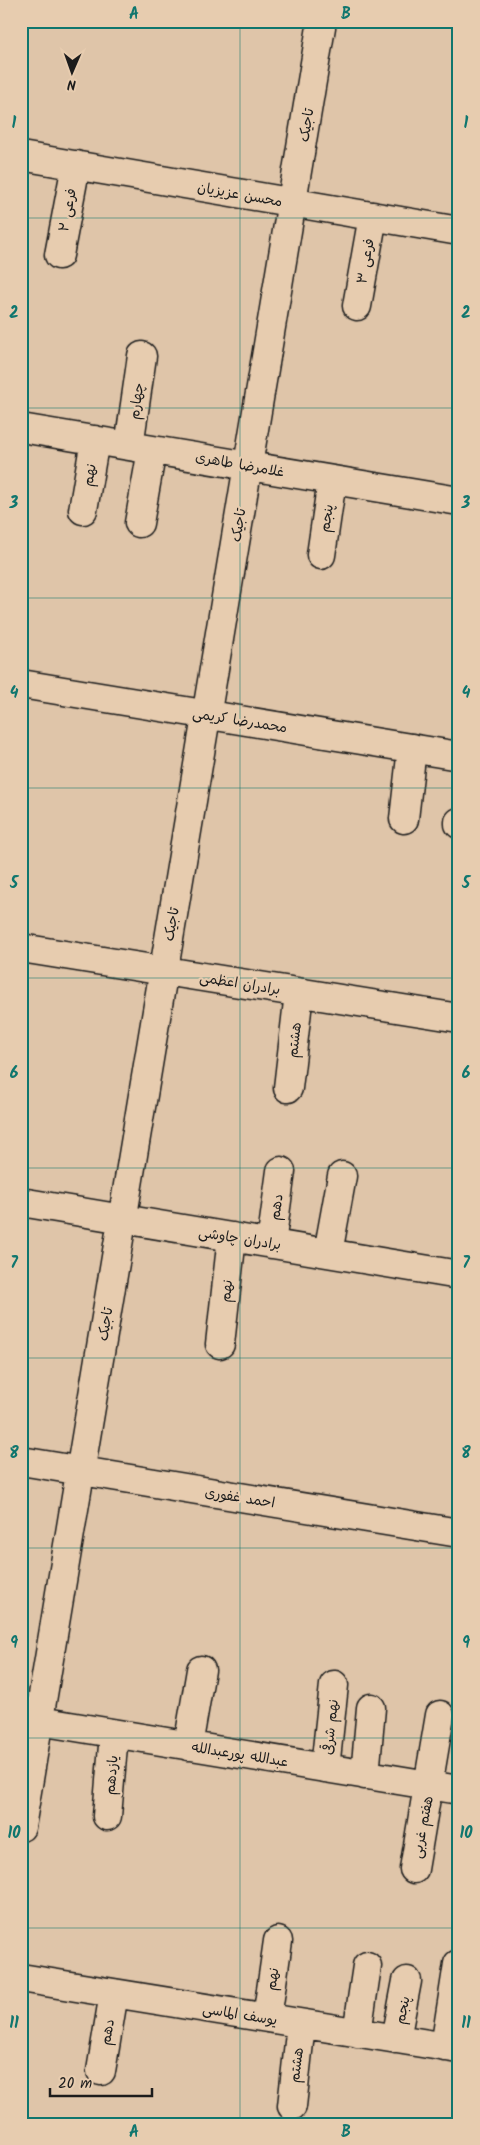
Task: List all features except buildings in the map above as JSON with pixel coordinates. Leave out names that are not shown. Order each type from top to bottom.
[{"type":"street","name":"تاجیک","points":[[21,1827],[30,1720],[80,1471],[322,21]]},
{"type":"street","name":"محسن عزیزیان","points":[[21,156],[459,231]]},
{"type":"street","name":"فرعی ۲","points":[[59,255],[76,165]]},
{"type":"street","name":"فرعی ۳","points":[[357,306],[373,216]]},
{"type":"street","name":"چهارم","points":[[139,523],[142,356]]},
{"type":"street","name":"غلامرضا طاهری","points":[[21,428],[459,501]]},
{"type":"street","name":"نهم","points":[[83,510],[95,440]]},
{"type":"street","name":"پنجم","points":[[320,555],[332,480]]},
{"type":"street","name":"محمدرضا کریمی","points":[[21,684],[459,756]]},
{"type":"street","points":[[404,819],[412,748]]},
{"type":"street","name":"برادران اعظمی","points":[[21,948],[459,1018]]},
{"type":"street","name":"هشتم","points":[[288,1088],[299,993]]},
{"type":"street","name":"دهم","points":[[271,1244],[281,1171]]},
{"type":"street","points":[[328,1253],[342,1176]]},
{"type":"street","name":"برادران چاوشی","points":[[21,1202],[459,1275]]},
{"type":"street","name":"نهم","points":[[220,1344],[232,1237]]},
{"type":"street","name":"احمد غفوری","points":[[21,1461],[459,1533]]},
{"type":"street","points":[[188,1746],[201,1670]]},
{"type":"street","name":"نهم شرقی","points":[[325,1768],[334,1685]]},
{"type":"street","points":[[365,1775],[371,1708]]},
{"type":"street","name":"هفتم غربی","points":[[414,1869],[430,1785],[440,1715]]},
{"type":"street","name":"عبدالله پورعبدالله","points":[[30,1720],[459,1790]]},
{"type":"street","name":"یازدهم","points":[[107,1816],[114,1734]]},
{"type":"street","name":"نهم","points":[[267,2018],[278,1941]]},
{"type":"street","points":[[452,2048],[458,1964]]},
{"type":"street","points":[[357,2033],[367,1966]]},
{"type":"street","name":"یوسف الماسی","points":[[21,1978],[452,2048]]},
{"type":"street","name":"پنجم","points":[[396,2039],[407,1981]]},
{"type":"street","name":"دهم","points":[[100,2072],[114,1993]]},
{"type":"street","name":"هشتم","points":[[292,2106],[301,2024]]}]
